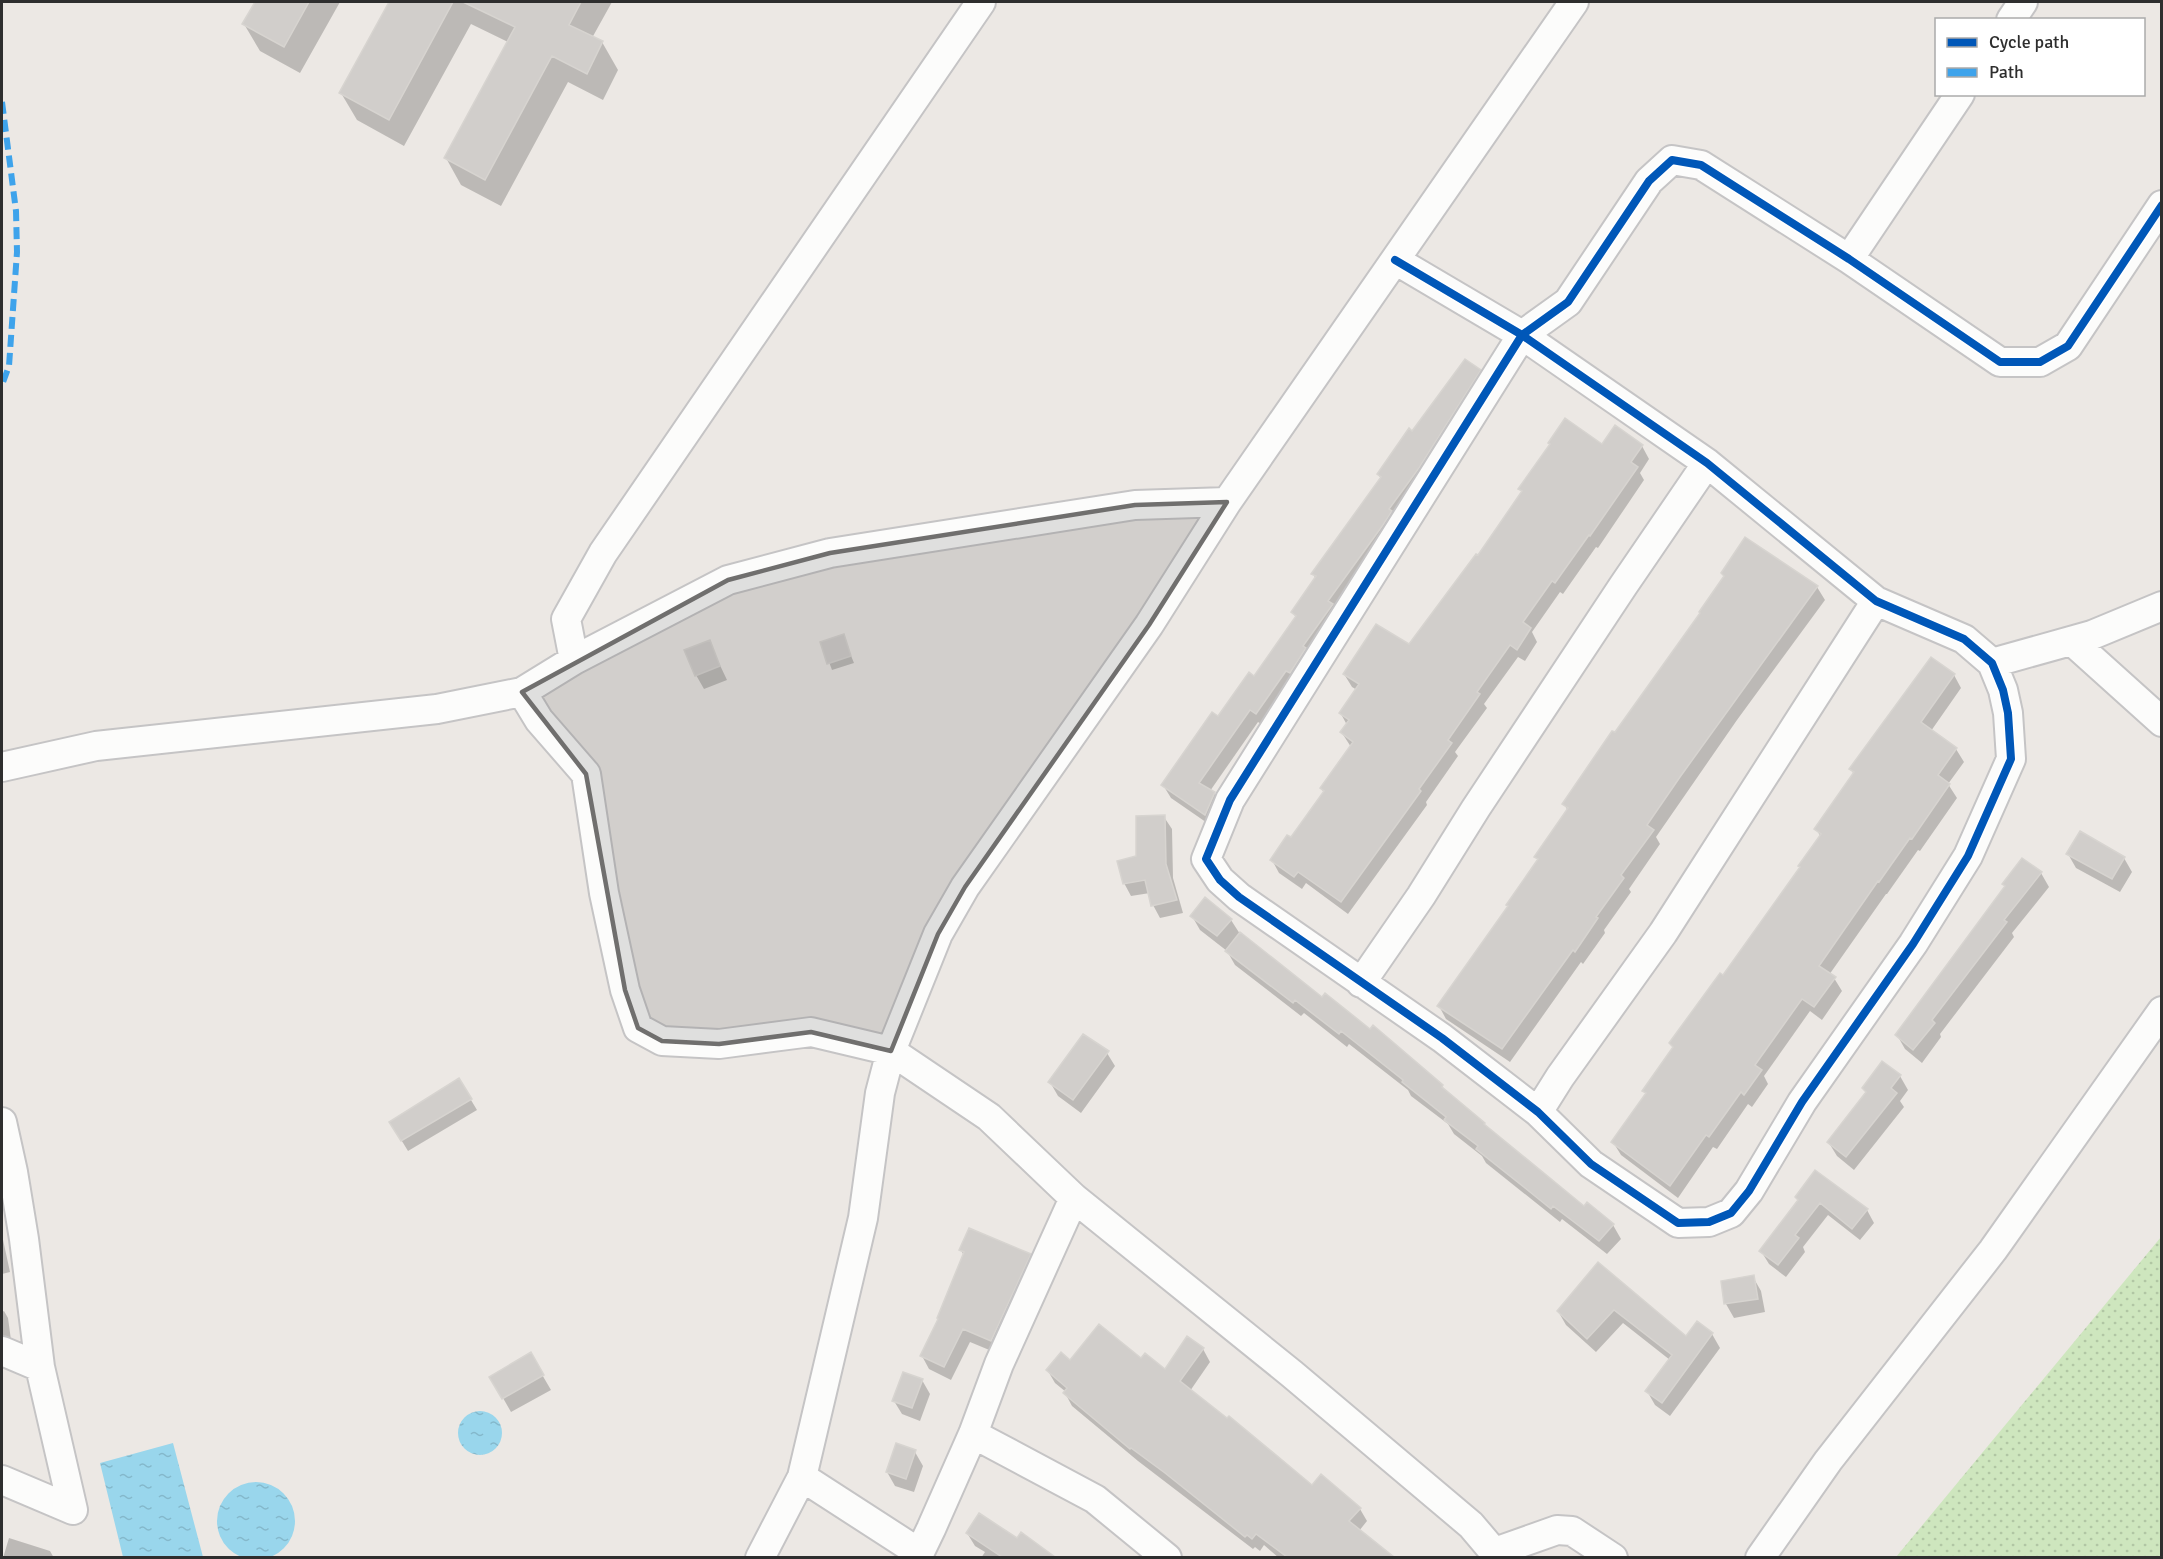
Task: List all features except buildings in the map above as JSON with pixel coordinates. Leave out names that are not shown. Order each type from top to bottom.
[{"type":"street","points":[[574,660],[566,619],[603,553],[981,2]]},
{"type":"street","points":[[760,1557],[802,1477],[863,1218],[880,1093],[891,1051],[938,934],[965,887],[1143,634],[1227,502],[1574,2]]},
{"type":"street","points":[[2012,18],[2023,2]]},
{"type":"street","points":[[1849,260],[1959,96]]},
{"type":"street","points":[[1395,260],[1521,335],[1707,464],[1876,600],[1964,639],[1992,663],[2002,690],[2008,713],[2011,759],[1968,856],[1913,944],[1802,1102],[1749,1191],[1731,1213],[1709,1222],[1678,1222],[1591,1164],[1538,1112],[1442,1038],[1239,897],[1220,880],[1206,859],[1230,800],[1521,335],[1568,302],[1649,181],[1672,160],[1701,165],[1849,260],[2000,362],[2040,362],[2068,346],[2162,205]]},
{"type":"street","points":[[1361,983],[1421,896],[1476,808],[1623,586],[1707,464]]},
{"type":"street","points":[[2,767],[96,747],[437,709],[522,692],[574,660],[728,580],[830,553],[1135,505],[1227,502]]},
{"type":"street","points":[[1538,1112],[1560,1077],[1663,933],[1876,600]]},
{"type":"street","points":[[1992,663],[2092,635],[2162,606]]},
{"type":"street","points":[[2072,641],[2162,722]]},
{"type":"street","points":[[522,692],[539,720],[586,774],[604,893],[625,990],[639,1028],[662,1041],[719,1044],[811,1032],[891,1051],[989,1118],[1074,1198],[1301,1382],[1471,1525],[1497,1555],[1557,1530],[1572,1531],[1612,1557]]},
{"type":"street","points":[[1760,1557],[1828,1461],[1992,1250],[2162,1011]]},
{"type":"street","points":[[2,1122],[24,1239],[40,1367],[73,1510],[2,1480]]},
{"type":"street","points":[[802,1477],[917,1555],[973,1434],[999,1364],[1074,1198]]},
{"type":"street","points":[[2,1351],[40,1367]]},
{"type":"street","points":[[973,1434],[1095,1499],[1167,1557]]},
{"type":"highlighted area","points":[[1227,502],[1149,625],[965,887],[938,934],[891,1051],[811,1032],[719,1044],[662,1041],[638,1028],[625,990],[586,774],[522,692],[728,580],[830,553],[1135,505]]},
{"type":"green space","points":[[2161,1237],[2161,1557],[1896,1557]]},
{"type":"water","points":[[480,1411],[496,1417],[502,1433],[496,1449],[480,1455],[464,1449],[458,1433],[464,1417]]},
{"type":"water","points":[[173,1443],[203,1557],[123,1557],[100,1463]]},
{"type":"water","points":[[256,1482],[271,1485],[284,1493],[292,1506],[295,1521],[292,1536],[284,1549],[271,1557],[256,1560],[241,1557],[228,1549],[220,1536],[217,1521],[220,1506],[228,1493],[241,1485]]},
{"type":"marked path","points":[[2,102],[16,211],[17,252],[9,366],[2,385]]},
{"type":"cycle path","points":[[1395,260],[1522,335],[1707,463],[1876,601],[1964,639],[1992,663],[2003,690],[2008,713],[2011,759],[1968,856],[1913,944],[1802,1102],[1749,1191],[1731,1213],[1709,1222],[1678,1223],[1591,1164],[1538,1112],[1442,1038],[1239,897],[1220,880],[1206,859],[1230,800],[1522,335],[1568,302],[1649,181],[1672,160],[1701,165],[1849,259],[2000,362],[2040,362],[2068,346],[2162,205]]}]
